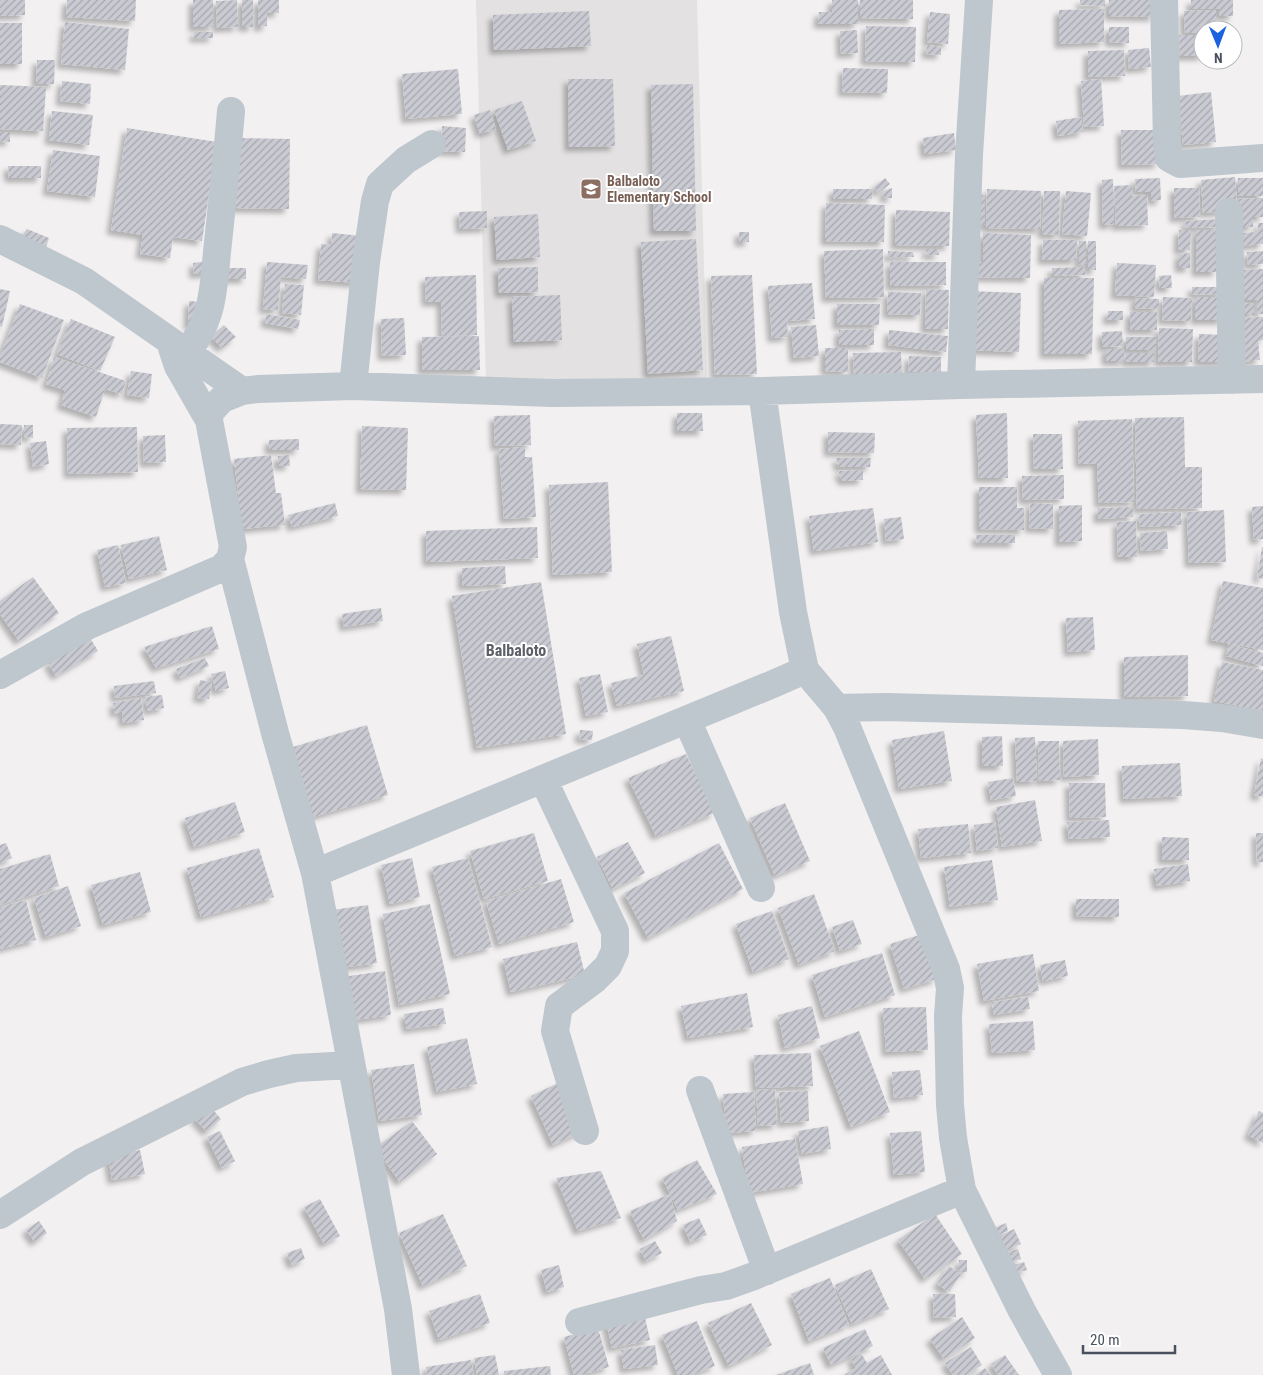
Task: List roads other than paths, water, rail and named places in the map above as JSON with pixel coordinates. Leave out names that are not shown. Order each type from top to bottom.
[{"type":"street","points":[[961,384],[969,154],[979,0]]},
{"type":"street","points":[[1164,0],[1169,158],[1180,164],[1263,158]]},
{"type":"street","points":[[178,354],[198,334],[209,311],[225,187],[230,110]]},
{"type":"street","points":[[353,386],[366,262],[375,201],[380,184],[406,160],[432,144]]},
{"type":"street","points":[[1229,212],[1232,380]]},
{"type":"street","points":[[0,239],[84,281],[121,306],[178,354],[242,391]]},
{"type":"street","points":[[178,354],[208,420],[233,546],[230,560],[275,733],[315,872],[398,1309],[406,1375]]},
{"type":"street","points":[[208,420],[210,412],[222,400],[242,391],[258,389],[353,386],[552,393],[762,391],[961,384],[1263,379]]},
{"type":"street","points":[[762,391],[793,612],[805,670],[837,708],[847,727],[946,969],[950,988],[948,1016],[950,1106],[953,1138],[962,1190],[1022,1311],[1058,1375]]},
{"type":"street","points":[[0,675],[87,626],[222,568],[230,560]]},
{"type":"street","points":[[315,872],[805,670]]},
{"type":"street","points":[[837,708],[886,707],[1183,715],[1222,718],[1263,725]]},
{"type":"street","points":[[687,720],[761,888]]},
{"type":"street","points":[[543,779],[615,931],[615,951],[608,966],[594,980],[559,1006],[556,1019],[555,1031],[585,1131]]},
{"type":"street","points":[[0,1215],[82,1162],[242,1082],[296,1068],[351,1065]]},
{"type":"street","points":[[700,1090],[767,1271]]},
{"type":"street","points":[[579,1322],[701,1290],[726,1286],[767,1271],[962,1190]]},
{"type":"place","name":"Balbaloto Elementary School","points":[[591,189]]},
{"type":"district","name":"Balbaloto","points":[[516,650]]}]
